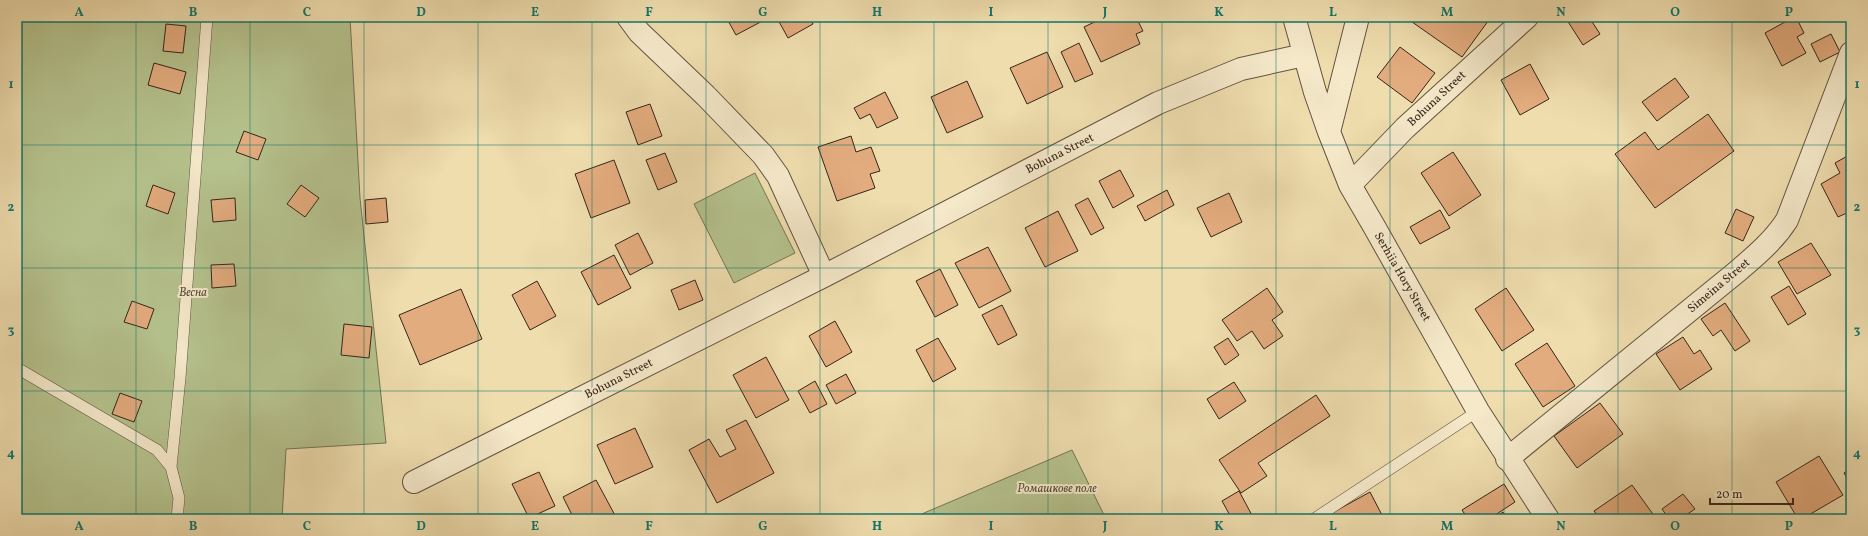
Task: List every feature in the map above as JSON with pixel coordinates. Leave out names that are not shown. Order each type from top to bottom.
[{"type":"street","points":[[628,17],[639,32],[706,96],[763,155],[778,176],[824,276]]},
{"type":"street","points":[[1294,17],[1304,55],[1329,132]]},
{"type":"street","points":[[1329,132],[1358,17]]},
{"type":"street","name":"Bohuna Street","points":[[1350,185],[1405,128],[1527,17]]},
{"type":"street","name":"Simeina Street","points":[[1507,459],[1733,275],[1761,251],[1778,232],[1786,220],[1851,53]]},
{"type":"street","name":"Bohuna Street","points":[[414,482],[824,276],[1158,103],[1241,69],[1304,55]]},
{"type":"street","name":"Serhiia Hory Street","points":[[1329,132],[1350,185],[1478,411],[1507,459],[1548,519]]},
{"type":"lane","points":[[177,519],[179,498],[171,467],[180,378],[207,17]]},
{"type":"lane","points":[[17,368],[157,450],[171,467]]},
{"type":"lane","points":[[1314,519],[1478,411]]},
{"type":"green space","name":"Весна","points":[[17,17],[350,17],[360,198],[386,443],[286,449],[282,519],[17,519]]},
{"type":"green space","points":[[755,173],[795,253],[734,283],[694,204]]},
{"type":"green space","name":"Ромашкове поле","points":[[1072,450],[1106,519],[910,519]]},
{"type":"building","points":[[226,17],[246,17],[246,21],[226,19]]},
{"type":"building","points":[[726,17],[770,17],[736,35]]},
{"type":"building","points":[[810,17],[813,24],[788,38],[777,18]]},
{"type":"building","points":[[1105,17],[1136,17],[1143,31],[1136,34],[1140,44],[1101,62],[1084,27]]},
{"type":"building","points":[[1405,17],[1491,17],[1462,57]]},
{"type":"building","points":[[1565,17],[1589,17],[1600,34],[1583,45]]},
{"type":"building","points":[[1796,17],[1804,33],[1797,37],[1806,53],[1782,66],[1765,33]]},
{"type":"building","points":[[166,24],[186,26],[183,53],[163,51]]},
{"type":"building","points":[[1831,34],[1840,52],[1820,62],[1811,44]]},
{"type":"building","points":[[1079,43],[1093,74],[1075,82],[1061,52]]},
{"type":"building","points":[[1400,47],[1435,73],[1412,103],[1377,77]]},
{"type":"building","points":[[1047,52],[1063,87],[1027,104],[1010,68]]},
{"type":"building","points":[[154,63],[186,72],[180,94],[148,85]]},
{"type":"building","points":[[1530,64],[1549,99],[1520,115],[1501,80]]},
{"type":"building","points":[[1675,78],[1689,97],[1657,121],[1642,102]]},
{"type":"building","points":[[967,81],[983,117],[947,133],[931,97]]},
{"type":"building","points":[[885,92],[898,118],[877,128],[870,114],[860,119],[854,108]]},
{"type":"building","points":[[650,104],[662,136],[638,145],[626,112]]},
{"type":"building","points":[[1708,114],[1734,151],[1655,208],[1615,154],[1645,132],[1658,150]]},
{"type":"building","points":[[244,131],[266,139],[258,160],[236,152]]},
{"type":"building","points":[[851,136],[856,152],[871,147],[880,171],[870,174],[875,188],[837,201],[818,147]]},
{"type":"building","points":[[1453,152],[1481,195],[1449,216],[1421,173]]},
{"type":"building","points":[[665,153],[677,182],[658,190],[646,160]]},
{"type":"building","points":[[1851,154],[1851,211],[1838,217],[1821,184],[1840,173],[1835,163]]},
{"type":"building","points":[[614,160],[630,203],[591,218],[575,174]]},
{"type":"building","points":[[1120,170],[1134,196],[1113,208],[1099,181]]},
{"type":"building","points":[[153,185],[175,193],[168,214],[146,206]]},
{"type":"building","points":[[301,185],[319,198],[305,217],[287,204]]},
{"type":"building","points":[[1167,190],[1174,205],[1145,221],[1137,206]]},
{"type":"building","points":[[1229,193],[1242,222],[1211,237],[1197,208]]},
{"type":"building","points":[[235,198],[236,220],[213,222],[211,200]]},
{"type":"building","points":[[386,198],[388,222],[366,224],[365,200]]},
{"type":"building","points":[[1088,198],[1104,228],[1091,235],[1075,205]]},
{"type":"building","points":[[1736,209],[1754,217],[1743,241],[1725,233]]},
{"type":"building","points":[[1440,210],[1450,228],[1420,244],[1410,227]]},
{"type":"building","points":[[1058,211],[1078,251],[1045,267],[1025,228]]},
{"type":"building","points":[[638,233],[653,263],[630,275],[615,245]]},
{"type":"building","points":[[1811,243],[1831,275],[1797,294],[1778,262]]},
{"type":"building","points":[[988,247],[1011,291],[979,308],[955,263]]},
{"type":"building","points":[[614,255],[631,288],[598,305],[581,272]]},
{"type":"building","points":[[234,264],[236,286],[212,288],[211,265]]},
{"type":"building","points":[[940,269],[958,305],[935,317],[916,281]]},
{"type":"building","points":[[695,280],[703,300],[679,310],[671,290]]},
{"type":"building","points":[[537,281],[556,316],[530,330],[512,295]]},
{"type":"building","points":[[1789,286],[1806,314],[1788,325],[1771,297]]},
{"type":"building","points":[[1267,288],[1283,312],[1272,320],[1283,336],[1264,349],[1252,331],[1237,341],[1222,320]]},
{"type":"building","points":[[1506,288],[1534,330],[1502,351],[1475,309]]},
{"type":"building","points":[[461,289],[482,339],[420,365],[399,315]]},
{"type":"building","points":[[132,301],[154,309],[147,329],[124,322]]},
{"type":"building","points":[[1725,303],[1750,341],[1735,351],[1721,330],[1713,336],[1701,319]]},
{"type":"building","points":[[1002,305],[1017,335],[998,345],[982,315]]},
{"type":"building","points":[[835,321],[852,352],[826,367],[809,336]]},
{"type":"building","points":[[344,324],[372,327],[369,358],[341,355]]},
{"type":"building","points":[[1683,337],[1694,354],[1700,350],[1712,369],[1680,390],[1656,354]]},
{"type":"building","points":[[938,338],[956,369],[933,382],[916,350]]},
{"type":"building","points":[[1228,338],[1239,355],[1225,365],[1214,347]]},
{"type":"building","points":[[1547,343],[1575,386],[1543,407],[1515,364]]},
{"type":"building","points":[[766,357],[789,400],[756,418],[733,375]]},
{"type":"building","points":[[846,374],[856,393],[836,404],[826,385]]},
{"type":"building","points":[[815,381],[827,404],[810,413],[798,391]]},
{"type":"building","points":[[1234,382],[1246,401],[1219,419],[1207,399]]},
{"type":"building","points":[[120,393],[142,401],[134,422],[112,414]]},
{"type":"building","points":[[1316,395],[1330,416],[1258,463],[1267,476],[1241,493],[1219,460]]},
{"type":"building","points":[[1600,403],[1623,434],[1577,468],[1554,436]]},
{"type":"building","points":[[746,420],[774,473],[717,503],[689,450],[709,439],[720,457],[736,449],[726,430]]},
{"type":"building","points":[[635,428],[653,467],[615,484],[597,445]]},
{"type":"building","points":[[1819,456],[1843,495],[1802,519],[1798,519],[1776,482]]},
{"type":"building","points":[[1851,468],[1851,485],[1844,473]]},
{"type":"building","points":[[539,472],[555,506],[529,518],[512,484]]},
{"type":"building","points":[[596,480],[617,519],[574,519],[563,497]]},
{"type":"building","points":[[1504,484],[1515,502],[1489,519],[1468,519],[1462,510]]},
{"type":"building","points":[[1632,485],[1655,517],[1651,519],[1600,519],[1594,511]]},
{"type":"building","points":[[1239,491],[1254,519],[1232,519],[1222,501]]},
{"type":"building","points":[[1370,492],[1384,519],[1335,519],[1332,513]]},
{"type":"building","points":[[1683,494],[1695,509],[1680,519],[1669,519],[1662,509]]},
{"type":"building","points":[[1503,512],[1508,519],[1492,519]]}]
